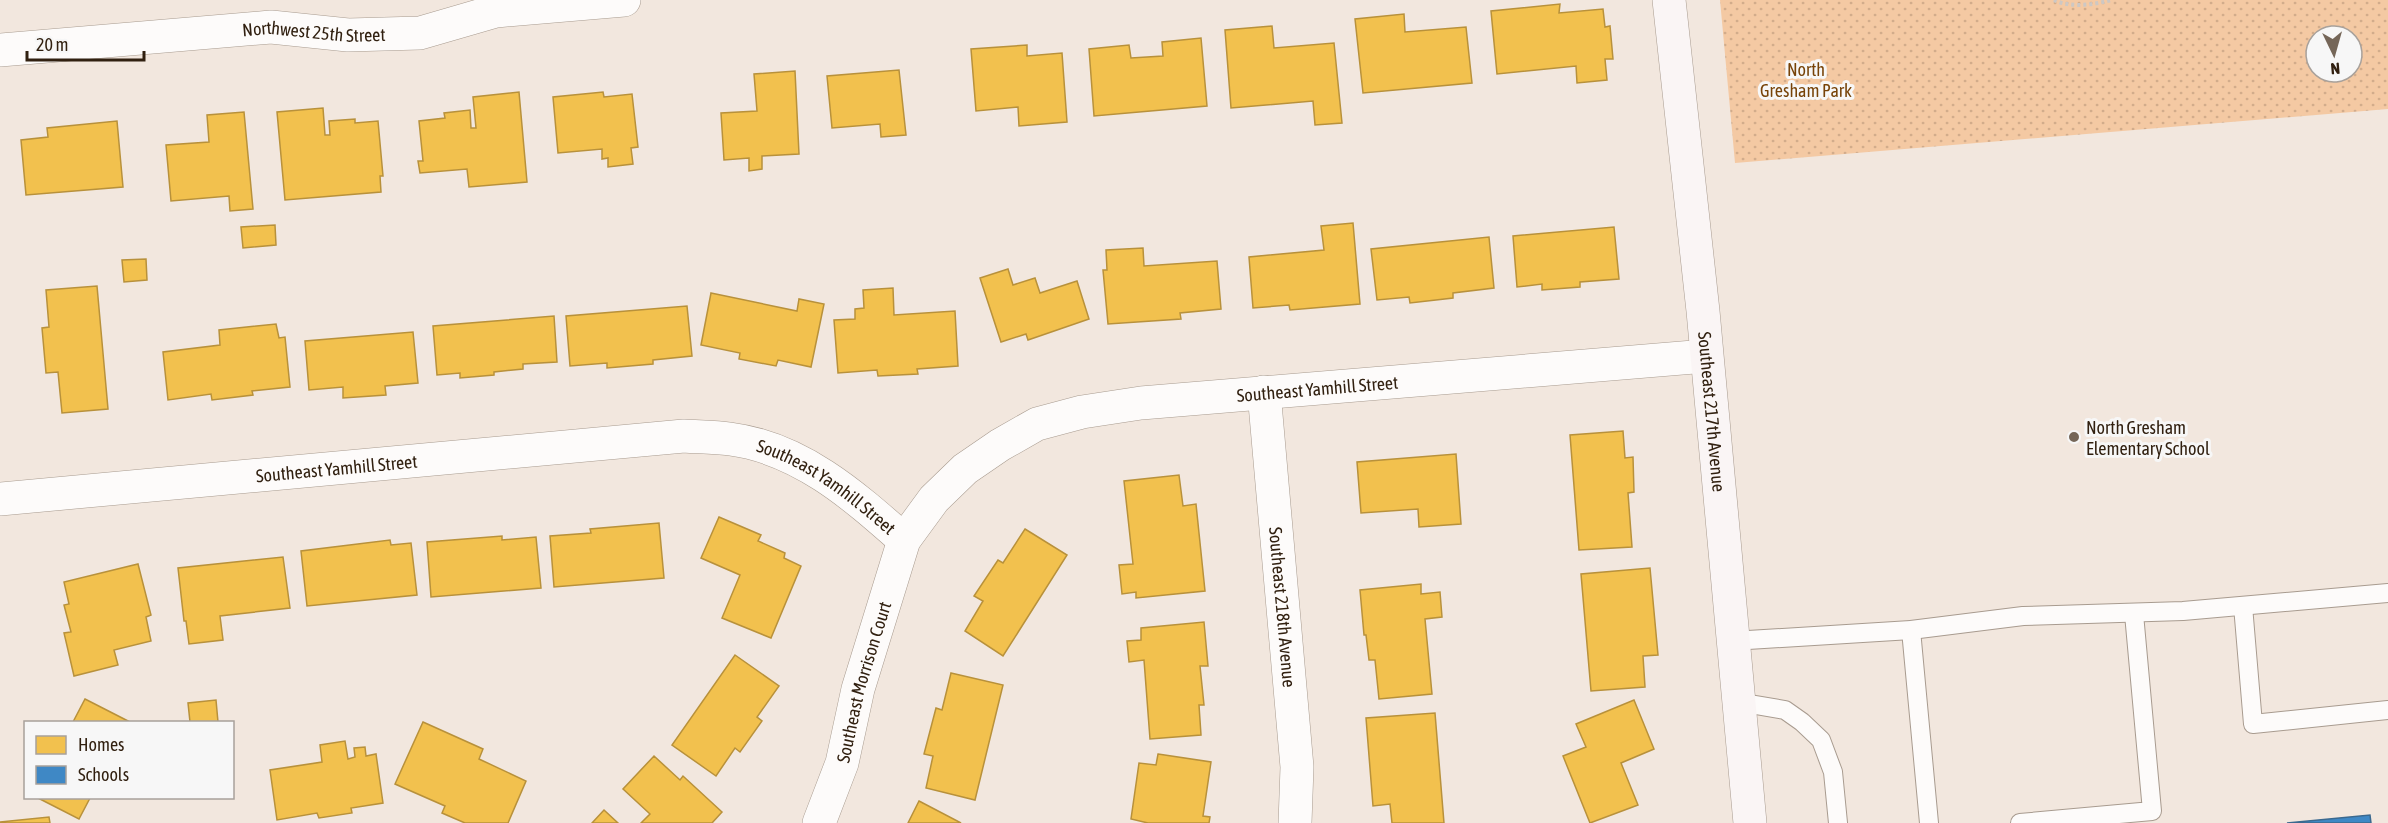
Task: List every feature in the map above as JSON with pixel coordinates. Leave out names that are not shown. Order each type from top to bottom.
[{"type":"street","name":"Northwest 25th Street","points":[[0,50],[271,27],[348,35],[420,33],[496,11],[624,0]]},
{"type":"street","name":"Southeast 217th Avenue","points":[[1669,0],[1706,356],[1750,823]]},
{"type":"street","name":"Southeast Yamhill Street","points":[[0,500],[684,436],[732,439],[779,452],[822,473],[861,502],[904,540],[934,499],[964,469],[1037,424],[1082,412],[1141,403],[1706,356]]},
{"type":"street","name":"Southeast 218th Avenue","points":[[1264,392],[1297,767],[1295,823]]},
{"type":"street","name":"Southeast Morrison Court","points":[[819,823],[842,763],[858,688],[904,540]]},
{"type":"lane","points":[[1732,641],[1911,630],[2023,616],[2134,614],[2388,593]]},
{"type":"lane","points":[[2243,606],[2253,724],[2388,710]]},
{"type":"lane","points":[[2020,823],[2152,811],[2134,614]]},
{"type":"lane","points":[[1911,630],[1929,823]]},
{"type":"lane","points":[[1738,702],[1785,710],[1821,740],[1833,772],[1838,823]]},
{"type":"path","points":[[2054,0],[2062,4],[2096,4],[2111,0]]},
{"type":"green space","name":"North Gresham Park","points":[[1720,0],[2388,0],[2388,109],[1735,163]]},
{"type":"building: Homes","points":[[1560,4],[1559,13],[1603,9],[1605,27],[1610,26],[1613,59],[1605,59],[1607,80],[1577,83],[1576,66],[1497,74],[1491,11]]},
{"type":"building: Homes","points":[[1404,14],[1405,32],[1466,27],[1472,83],[1363,93],[1355,19]]},
{"type":"building: Homes","points":[[1272,26],[1274,48],[1334,43],[1342,123],[1315,125],[1313,101],[1231,108],[1225,30]]},
{"type":"building: Homes","points":[[1201,38],[1207,106],[1094,116],[1089,49],[1129,45],[1131,58],[1163,56],[1162,42]]},
{"type":"building: Homes","points":[[1027,45],[1027,56],[1062,53],[1067,122],[1019,126],[1018,107],[976,111],[971,49]]},
{"type":"building: Homes","points":[[899,70],[906,135],[881,137],[880,124],[832,128],[827,76]]},
{"type":"building: Homes","points":[[795,71],[799,154],[762,156],[762,169],[749,171],[749,158],[724,160],[721,113],[757,111],[754,74]]},
{"type":"building: Homes","points":[[519,92],[527,182],[469,187],[467,169],[420,173],[418,161],[423,161],[419,121],[445,118],[444,113],[470,110],[471,128],[476,128],[473,97]]},
{"type":"building: Homes","points":[[603,92],[604,97],[632,94],[638,147],[631,148],[633,164],[608,167],[608,158],[602,159],[602,149],[558,153],[553,97]]},
{"type":"building: Homes","points":[[323,108],[325,135],[330,135],[329,121],[355,119],[355,123],[378,121],[383,176],[380,176],[381,192],[285,200],[277,112]]},
{"type":"building: Homes","points":[[244,112],[253,209],[230,211],[229,196],[171,201],[166,145],[209,142],[207,115]]},
{"type":"building: Homes","points":[[117,121],[123,187],[26,195],[21,140],[48,137],[47,128]]},
{"type":"building: Homes","points":[[1353,223],[1360,304],[1290,310],[1289,305],[1253,308],[1249,257],[1324,250],[1321,226]]},
{"type":"building: Homes","points":[[275,225],[276,245],[243,248],[241,227]]},
{"type":"building: Homes","points":[[1614,227],[1619,279],[1580,282],[1580,287],[1542,290],[1542,284],[1517,287],[1513,236]]},
{"type":"building: Homes","points":[[1489,237],[1494,288],[1453,293],[1453,298],[1410,303],[1409,297],[1377,300],[1371,249]]},
{"type":"building: Homes","points":[[1143,248],[1144,266],[1217,261],[1221,309],[1180,313],[1181,319],[1108,324],[1103,270],[1107,270],[1106,250]]},
{"type":"building: Homes","points":[[146,259],[147,280],[124,282],[122,260]]},
{"type":"building: Homes","points":[[1008,269],[1013,285],[1035,278],[1040,293],[1077,281],[1089,319],[1028,340],[1026,334],[1001,342],[980,278]]},
{"type":"building: Homes","points":[[97,286],[108,409],[62,413],[58,372],[46,373],[42,328],[49,327],[46,290]]},
{"type":"building: Homes","points":[[893,288],[894,315],[955,311],[958,366],[917,369],[918,374],[878,376],[877,370],[838,373],[834,320],[855,319],[855,309],[864,308],[863,290]]},
{"type":"building: Homes","points":[[711,293],[797,311],[799,299],[824,304],[811,367],[778,360],[776,366],[739,359],[740,353],[701,345]]},
{"type":"building: Homes","points":[[687,306],[692,356],[653,360],[653,364],[607,368],[607,363],[570,366],[566,316]]},
{"type":"building: Homes","points":[[554,316],[557,362],[523,364],[523,369],[494,372],[494,375],[460,378],[460,373],[437,375],[433,326]]},
{"type":"building: Homes","points":[[276,324],[279,338],[285,337],[290,387],[252,391],[253,395],[212,400],[211,394],[168,400],[163,352],[220,345],[219,330]]},
{"type":"building: Homes","points":[[413,332],[418,383],[385,386],[386,395],[343,398],[343,387],[309,390],[305,341]]},
{"type":"building: Homes","points":[[1623,431],[1625,458],[1633,457],[1634,492],[1628,493],[1632,547],[1579,550],[1570,435]]},
{"type":"building: Homes","points":[[1456,454],[1461,524],[1419,527],[1418,509],[1361,513],[1357,462]]},
{"type":"building: Homes","points":[[1179,475],[1183,506],[1196,504],[1205,591],[1136,598],[1136,592],[1122,594],[1119,565],[1133,564],[1124,481]]},
{"type":"building: Homes","points":[[719,517],[761,535],[758,541],[785,553],[784,558],[801,566],[771,638],[722,618],[740,575],[701,558]]},
{"type":"building: Homes","points":[[659,523],[664,578],[554,587],[550,536],[591,533],[590,529]]},
{"type":"building: Homes","points":[[1025,529],[1067,555],[1003,656],[965,631],[983,601],[974,596],[998,560],[1003,563]]},
{"type":"building: Homes","points":[[502,536],[502,540],[536,537],[541,588],[431,597],[427,542]]},
{"type":"building: Homes","points":[[390,540],[391,545],[411,543],[417,595],[307,606],[301,551]]},
{"type":"building: Homes","points":[[283,557],[290,608],[220,616],[223,640],[189,644],[178,568]]},
{"type":"building: Homes","points":[[138,564],[151,615],[146,617],[151,641],[114,650],[118,665],[74,676],[64,633],[71,632],[64,605],[69,604],[64,582]]},
{"type":"building: Homes","points":[[1650,568],[1658,655],[1643,656],[1645,687],[1591,691],[1581,574]]},
{"type":"building: Homes","points":[[1421,584],[1421,594],[1440,592],[1442,617],[1425,619],[1432,694],[1379,699],[1375,660],[1369,660],[1366,635],[1364,635],[1360,590]]},
{"type":"building: Homes","points":[[1204,622],[1208,666],[1200,666],[1204,705],[1199,705],[1201,735],[1150,739],[1144,660],[1129,662],[1127,641],[1141,640],[1141,628]]},
{"type":"building: Homes","points":[[735,655],[779,686],[757,717],[762,721],[740,752],[735,748],[716,776],[672,745]]},
{"type":"building: Homes","points":[[951,673],[1003,685],[975,800],[926,788],[933,756],[924,754],[936,708],[942,710]]},
{"type":"building: Homes","points":[[85,699],[128,721],[74,721]]},
{"type":"building: Homes","points":[[216,700],[218,721],[190,721],[188,703]]},
{"type":"building: Homes","points":[[1634,700],[1654,749],[1621,763],[1638,805],[1590,823],[1563,756],[1586,747],[1576,724]]},
{"type":"building: Homes","points":[[1435,713],[1444,823],[1392,823],[1390,804],[1373,806],[1366,718]]},
{"type":"building: Homes","points":[[423,722],[483,749],[479,759],[526,781],[508,823],[465,823],[442,813],[445,806],[395,784]]},
{"type":"building: Homes","points":[[345,741],[348,759],[355,757],[354,748],[365,747],[366,756],[376,754],[383,803],[351,808],[352,813],[319,818],[317,813],[277,820],[270,770],[322,762],[320,745]]},
{"type":"building: Homes","points":[[1158,754],[1211,762],[1203,816],[1210,817],[1209,823],[1148,823],[1131,819],[1139,763],[1156,765]]},
{"type":"building: Homes","points":[[654,756],[680,780],[683,776],[722,812],[712,823],[641,823],[650,814],[623,789]]},
{"type":"building: Homes","points":[[40,799],[89,799],[79,819]]},
{"type":"building: Homes","points":[[919,801],[961,823],[908,823]]},
{"type":"building: Homes","points":[[604,810],[618,823],[592,823]]},
{"type":"building: Homes","points":[[49,817],[50,823],[0,823],[0,822]]},
{"type":"building: Schools","points":[[2370,815],[2371,823],[2287,823]]},
{"type":"place","name":"North Gresham Elementary School","points":[[2074,437]]}]
